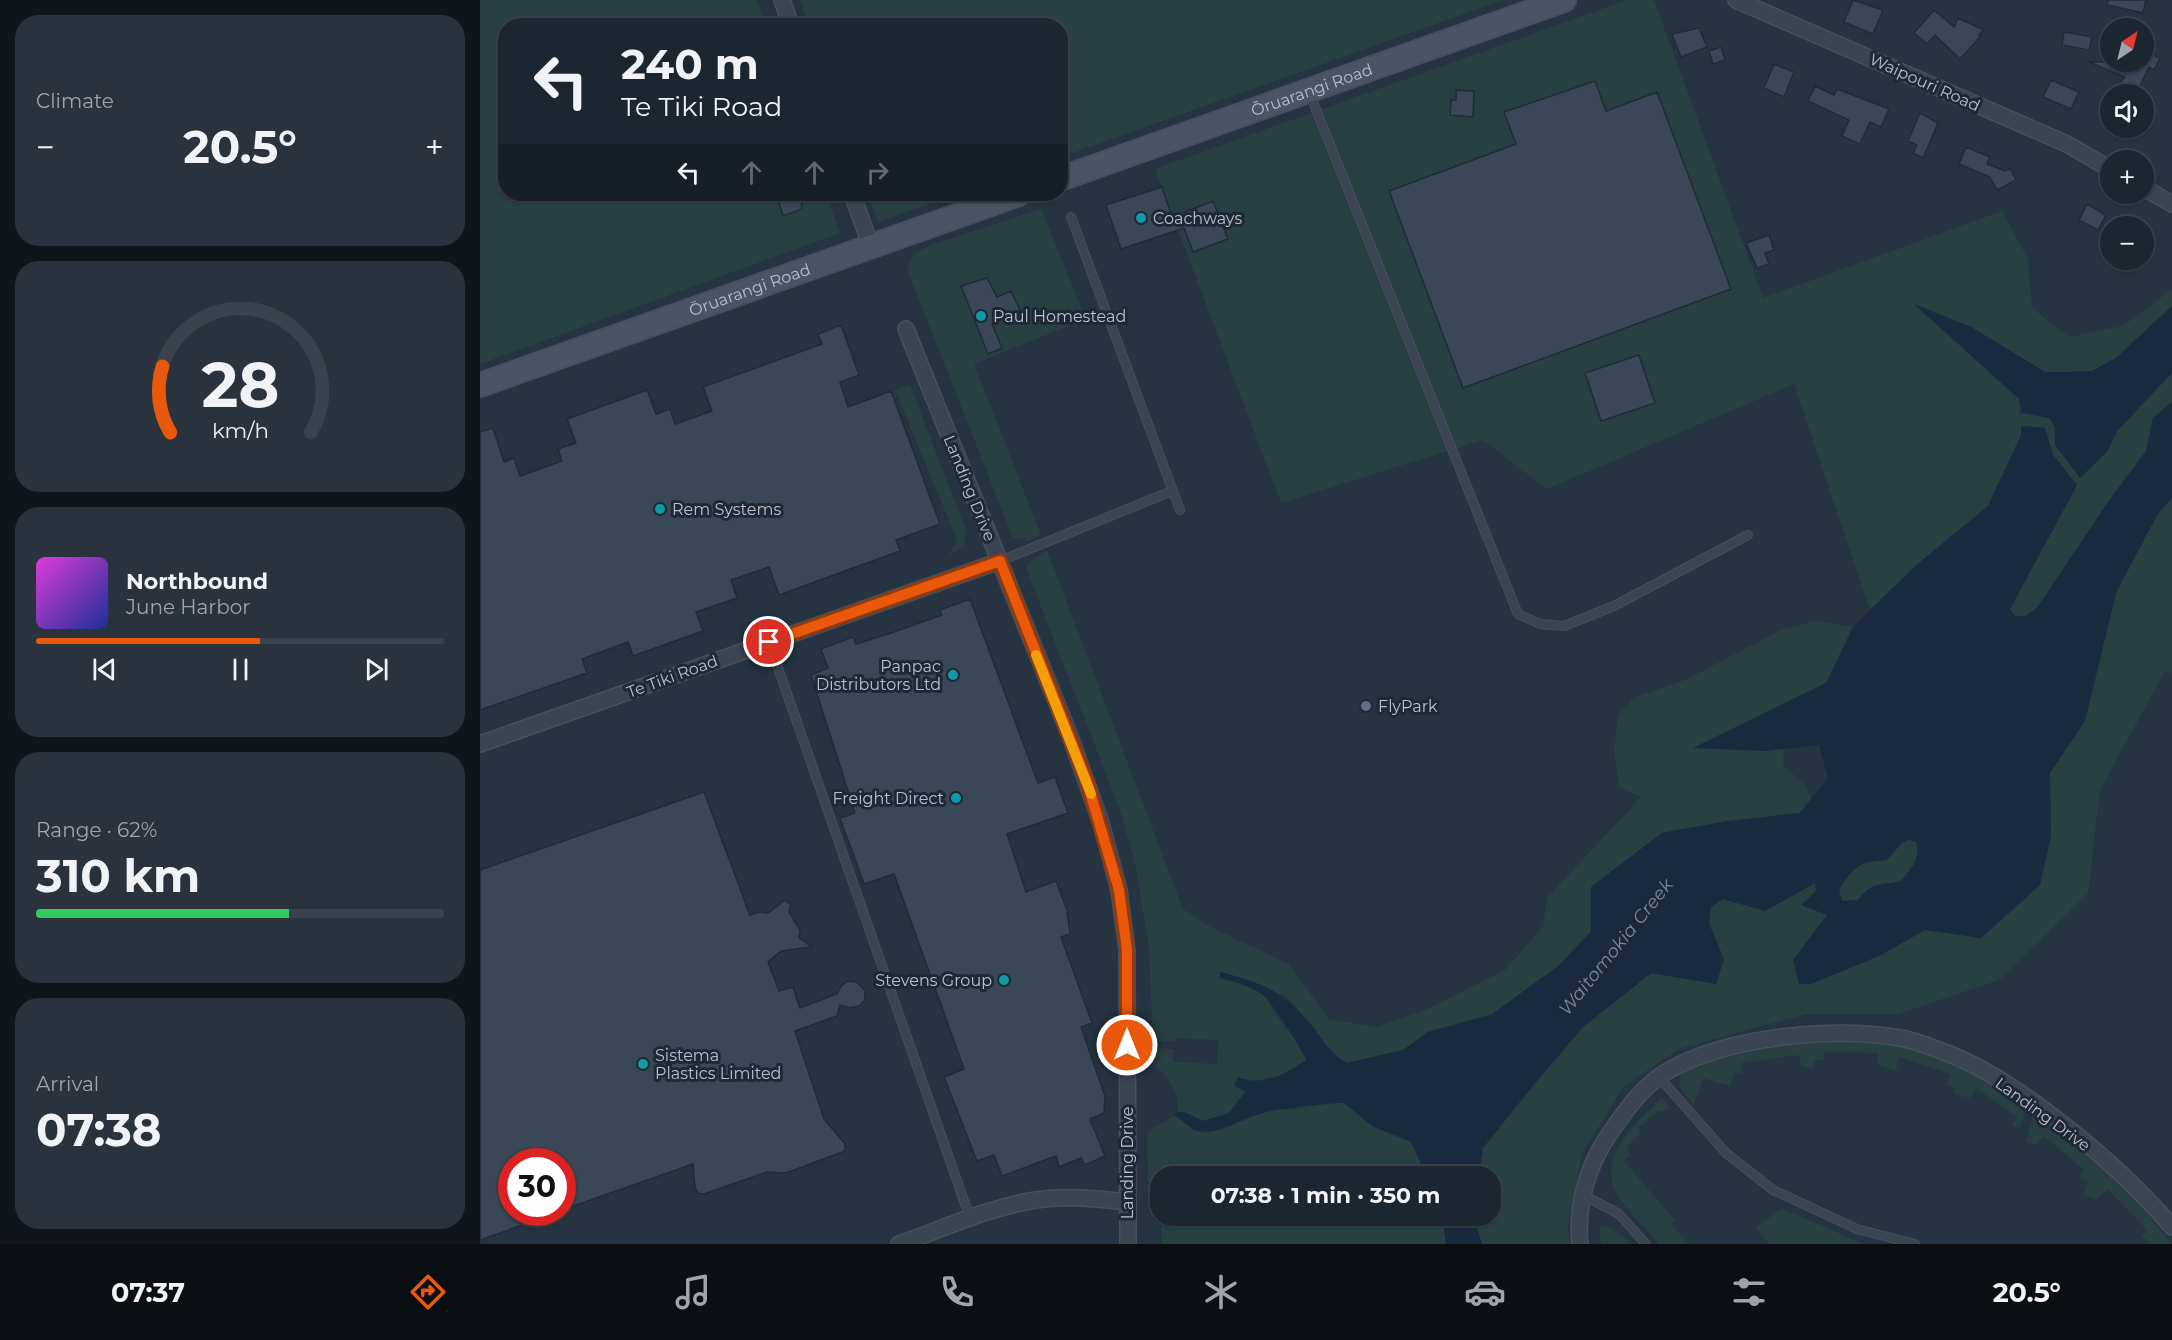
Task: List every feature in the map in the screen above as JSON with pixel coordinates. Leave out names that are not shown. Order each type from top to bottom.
[{"type":"street","points":[[782,0],[788,18]]},
{"type":"street","name":"Ōruarangi Road","points":[[1068,176],[1564,0]]},
{"type":"street","name":"Waipouri Road","points":[[1736,0],[2067,144],[2100,163]]},
{"type":"street","points":[[2154,194],[2172,204]]},
{"type":"street","points":[[855,201],[871,246]]},
{"type":"street","name":"Ōruarangi Road","points":[[480,385],[999,201]]},
{"type":"street","name":"Landing Drive","points":[[906,329],[1087,782],[1119,890],[1127,950],[1128,1244]]},
{"type":"street","name":"Te Tiki Road","points":[[480,744],[1000,561]]},
{"type":"street","name":"Landing Drive","points":[[1580,1244],[1579,1229],[1583,1195],[1601,1146],[1619,1119],[1659,1077],[1704,1054],[1751,1044],[1812,1036],[1901,1038],[1949,1054],[2029,1100],[2110,1164],[2172,1227]]},
{"type":"street","points":[[899,1244],[1017,1204],[1037,1200],[1095,1198],[1128,1202]]},
{"type":"lane","points":[[1308,90],[1518,614],[1540,624],[1564,626],[1614,606],[1748,535]]},
{"type":"lane","points":[[1071,217],[1180,510]]},
{"type":"lane","points":[[1000,561],[1172,491]]},
{"type":"lane","points":[[769,642],[971,1219]]},
{"type":"lane","points":[[1659,1077],[1726,1153],[1773,1190],[1857,1229],[1914,1244]]},
{"type":"lane","points":[[1583,1195],[1619,1214],[1646,1244]]},
{"type":"green space","points":[[480,0],[757,0],[763,18],[498,18],[498,201],[829,201],[840,233],[480,364]]},
{"type":"green space","points":[[800,0],[1503,0],[1068,155],[1068,18],[806,18]]},
{"type":"green space","points":[[1627,0],[1654,0],[1763,298],[2002,211],[2028,259],[2032,308],[2069,337],[2123,326],[2172,289],[2172,306],[2116,358],[2092,371],[2045,372],[1971,327],[1916,305],[2019,399],[2020,419],[2022,413],[2049,418],[2055,427],[2055,445],[2107,452],[2118,430],[2172,373],[2172,402],[2153,418],[2146,451],[2108,502],[2037,608],[2025,616],[2015,616],[2010,609],[2077,485],[2053,455],[2045,428],[2021,426],[2021,435],[1988,506],[1913,568],[1870,610],[1794,384],[1547,489],[1483,440],[1281,503],[1155,169]]},
{"type":"green space","points":[[870,201],[937,201],[878,222]]},
{"type":"green space","points":[[1041,209],[1086,319],[974,364],[1041,535],[1028,541],[1013,538],[907,269],[915,253],[933,244]]},
{"type":"green space","points":[[910,385],[966,530],[964,546],[949,556],[957,540],[895,390]]},
{"type":"green space","points":[[2172,498],[2172,673],[2165,671],[2100,790],[2088,893],[1999,980],[1898,1014],[1807,1014],[1681,1048],[1624,1086],[1582,1154],[1568,1226],[1570,1244],[1482,1244],[1476,1226],[1501,1226],[1501,1166],[1480,1166],[1483,1148],[1582,1028],[1651,973],[1716,984],[1724,959],[1709,924],[1711,907],[1723,899],[1765,911],[1815,883],[1816,891],[1801,905],[1827,915],[1794,960],[1811,984],[1878,956],[1925,930],[1981,938],[2051,836],[2050,773],[2085,721],[2116,593],[2157,515]]},
{"type":"green space","points":[[1047,550],[1183,909],[1209,926],[1290,965],[1329,1019],[1377,1027],[1432,1007],[1505,970],[1543,926],[1547,898],[1641,797],[1619,787],[1614,750],[1618,715],[1635,697],[1685,680],[1783,629],[1815,621],[1853,627],[1826,683],[1695,747],[1765,751],[1784,749],[1783,765],[1807,787],[1811,799],[1800,813],[1728,821],[1662,833],[1591,887],[1591,932],[1557,967],[1492,1015],[1428,1032],[1403,1050],[1347,1063],[1333,1055],[1286,996],[1220,978],[1250,987],[1265,996],[1307,1060],[1278,1076],[1235,1085],[1246,1092],[1239,1104],[1223,1115],[1203,1121],[1184,1112],[1177,1112],[1177,1099],[1172,1085],[1153,1064],[1153,1048],[1174,1049],[1173,1062],[1217,1064],[1218,1040],[1175,1038],[1174,1041],[1153,1041],[1149,948],[1135,863],[1120,810],[1026,568],[1031,561]]},
{"type":"green space","points":[[1909,839],[1916,842],[1917,853],[1912,867],[1901,881],[1872,887],[1858,900],[1842,901],[1839,890],[1853,870],[1869,862],[1887,860],[1901,844]]},
{"type":"green space","points":[[1870,1039],[1926,1051],[1982,1077],[2026,1108],[2020,1128],[2011,1125],[2017,1117],[1976,1088],[1970,1098],[1954,1094],[1955,1088],[1946,1085],[1951,1074],[1899,1057],[1896,1071],[1878,1065],[1878,1053],[1825,1052],[1823,1061],[1815,1059],[1812,1069],[1801,1065],[1799,1055],[1741,1063],[1743,1074],[1735,1072],[1730,1086],[1703,1078],[1694,1106],[1679,1087],[1681,1073],[1727,1056],[1797,1044]]},
{"type":"green space","points":[[1662,1098],[1670,1107],[1665,1111],[1659,1111],[1639,1127],[1640,1133],[1627,1146],[1630,1156],[1624,1161],[1675,1220],[1671,1224],[1689,1244],[1659,1244],[1626,1207],[1612,1181],[1615,1154],[1622,1141],[1641,1117]]},
{"type":"green space","points":[[1345,1103],[1372,1126],[1411,1142],[1422,1166],[1150,1166],[1150,1182],[1148,1182],[1147,1132],[1174,1116],[1182,1119],[1196,1131],[1232,1125],[1270,1110]]},
{"type":"green space","points":[[2034,1114],[2096,1164],[2137,1201],[2172,1244],[2146,1244],[2148,1240],[2141,1237],[2147,1230],[2107,1189],[2096,1200],[2084,1195],[2088,1181],[2079,1178],[2084,1170],[2044,1136],[2036,1145],[2026,1142]]},
{"type":"green space","points":[[1781,1209],[1864,1244],[1770,1244],[1755,1228]]},
{"type":"green space","points":[[1161,1226],[1444,1226],[1446,1244],[1162,1244]]},
{"type":"green space","points":[[1604,1226],[1613,1229],[1633,1244],[1601,1244],[1599,1228]]},
{"type":"water","points":[[1914,304],[1971,327],[2045,372],[2092,371],[2116,358],[2172,306],[2172,373],[2118,430],[2107,452],[2080,478],[2055,445],[2055,427],[2049,418],[2022,413],[2019,399]]},
{"type":"water","name":"Waitomokia Creek","points":[[2172,402],[2172,498],[2157,515],[2116,593],[2085,721],[2050,773],[2051,836],[2040,885],[1981,938],[1925,930],[1879,956],[1811,984],[1799,984],[1793,960],[1827,915],[1801,905],[1816,891],[1815,883],[1765,911],[1723,899],[1711,907],[1709,924],[1724,959],[1716,984],[1651,973],[1582,1028],[1483,1148],[1480,1166],[1422,1166],[1411,1142],[1372,1126],[1344,1103],[1281,1109],[1247,1118],[1210,1132],[1194,1130],[1174,1116],[1177,1112],[1184,1112],[1203,1121],[1229,1113],[1245,1092],[1234,1085],[1238,1077],[1256,1081],[1274,1078],[1306,1060],[1267,999],[1242,984],[1220,978],[1220,972],[1249,980],[1282,997],[1302,1015],[1332,1051],[1347,1063],[1403,1050],[1428,1032],[1492,1014],[1557,967],[1591,932],[1591,887],[1662,833],[1728,821],[1800,813],[1828,778],[1819,745],[1765,751],[1693,748],[1826,683],[1853,627],[1913,568],[1988,506],[2021,435],[2021,426],[2045,428],[2053,455],[2077,485],[2010,609],[2015,616],[2025,616],[2037,608],[2108,502],[2146,451],[2153,418]],"holes":[[[1909,839],[1916,842],[1917,848],[1912,867],[1901,881],[1872,887],[1858,900],[1842,901],[1839,890],[1858,866],[1887,860],[1901,844]]]},
{"type":"water","points":[[1444,1226],[1476,1226],[1482,1244],[1446,1244]]},
{"type":"building","points":[[1853,0],[1883,10],[1873,34],[1844,22]]},
{"type":"building","points":[[2108,0],[2146,0],[2143,13],[2107,5]]},
{"type":"building","points":[[1934,10],[1954,27],[1958,18],[1984,30],[1960,59],[1935,35],[1927,44],[1914,33]]},
{"type":"building","points":[[1699,28],[1707,47],[1681,57],[1672,34]]},
{"type":"building","points":[[2064,32],[2092,37],[2089,50],[2062,45]]},
{"type":"building","points":[[1721,47],[1725,60],[1713,64],[1709,51]]},
{"type":"building","points":[[2154,55],[2160,58],[2154,70]]},
{"type":"building","points":[[2089,62],[2100,62],[2100,67]]},
{"type":"building","points":[[1774,64],[1794,72],[1784,97],[1764,88]]},
{"type":"building","points":[[2113,72],[2147,72],[2141,84],[2119,84],[2125,77]]},
{"type":"building","points":[[2051,80],[2079,92],[2071,109],[2043,97]]},
{"type":"building","points":[[1595,81],[1606,111],[1657,92],[1731,289],[1463,388],[1389,191],[1516,144],[1504,112]]},
{"type":"building","points":[[1815,86],[1834,95],[1837,89],[1889,109],[1881,127],[1870,122],[1860,144],[1842,136],[1849,120],[1808,101]]},
{"type":"building","points":[[1456,90],[1474,91],[1473,117],[1450,115],[1451,100],[1456,100]]},
{"type":"building","points":[[1920,113],[1938,123],[1923,158],[1913,153],[1917,145],[1908,141]]},
{"type":"building","points":[[1966,147],[1990,157],[1987,164],[2005,171],[2010,168],[2016,180],[1997,190],[1990,177],[1959,164]]},
{"type":"building","name":"Coachways","points":[[1162,187],[1172,217],[1213,201],[1228,239],[1193,252],[1184,228],[1121,249],[1106,205]]},
{"type":"building","points":[[778,201],[810,201],[801,204],[802,209],[783,216]]},
{"type":"building","points":[[2087,204],[2106,215],[2100,216],[2098,230],[2079,220]]},
{"type":"building","points":[[1769,235],[1774,250],[1765,253],[1769,264],[1757,268],[1746,243]]},
{"type":"building","name":"Paul Homestead","points":[[987,278],[997,297],[1011,291],[1020,310],[992,324],[1002,348],[988,354],[961,286]]},
{"type":"building","points":[[841,325],[859,375],[840,382],[848,407],[891,391],[940,524],[896,540],[900,551],[779,595],[769,567],[731,580],[737,598],[696,612],[703,631],[633,656],[628,642],[582,659],[587,673],[480,710],[480,432],[493,428],[504,462],[514,458],[520,476],[562,461],[558,449],[576,443],[567,419],[647,390],[656,414],[670,409],[675,424],[712,411],[703,387],[822,344],[818,334]]},
{"type":"building","points":[[1639,355],[1655,403],[1601,421],[1585,373]]},
{"type":"building","points":[[970,599],[1038,783],[1055,777],[1068,813],[1007,834],[1026,892],[1056,881],[1067,910],[1070,934],[1061,937],[1092,1023],[1081,1027],[1105,1096],[1104,1113],[1090,1119],[1105,1156],[1085,1165],[1081,1158],[1059,1167],[1056,1156],[1002,1176],[994,1155],[977,1161],[944,1077],[964,1069],[894,874],[864,884],[840,818],[855,813],[811,675],[828,668],[821,649],[853,637],[856,644],[891,633],[942,615],[940,610]]},
{"type":"building","name":"Sistema Plastics Limited","points":[[704,792],[750,915],[759,912],[768,913],[785,900],[791,905],[789,912],[800,930],[799,938],[812,947],[781,951],[768,962],[779,991],[793,987],[800,1008],[837,994],[841,986],[848,981],[857,982],[865,991],[865,1000],[859,1006],[850,1008],[840,1005],[837,1016],[795,1031],[824,1119],[845,1144],[845,1151],[786,1173],[767,1172],[704,1194],[698,1193],[695,1188],[693,1164],[576,1205],[576,1148],[498,1148],[498,1226],[520,1226],[480,1240],[480,870]]},
{"type":"slow traffic","points":[[1036,655],[1070,736],[1091,794]]},
{"type":"place","name":"Coachways","points":[[1141,218]]},
{"type":"place","name":"Paul Homestead","points":[[981,316]]},
{"type":"place","name":"Rem Systems","points":[[660,509]]},
{"type":"place","name":"Panpac Distributors Ltd","points":[[953,675]]},
{"type":"place","name":"FlyPark","points":[[1366,706]]},
{"type":"place","name":"Freight Direct","points":[[956,798]]},
{"type":"place","name":"Stevens Group","points":[[1004,980]]},
{"type":"place","name":"Sistema Plastics Limited","points":[[643,1064]]},
{"type":"route","points":[[769,642],[1000,561],[1087,782],[1119,890],[1127,950],[1127,1045]]}]
